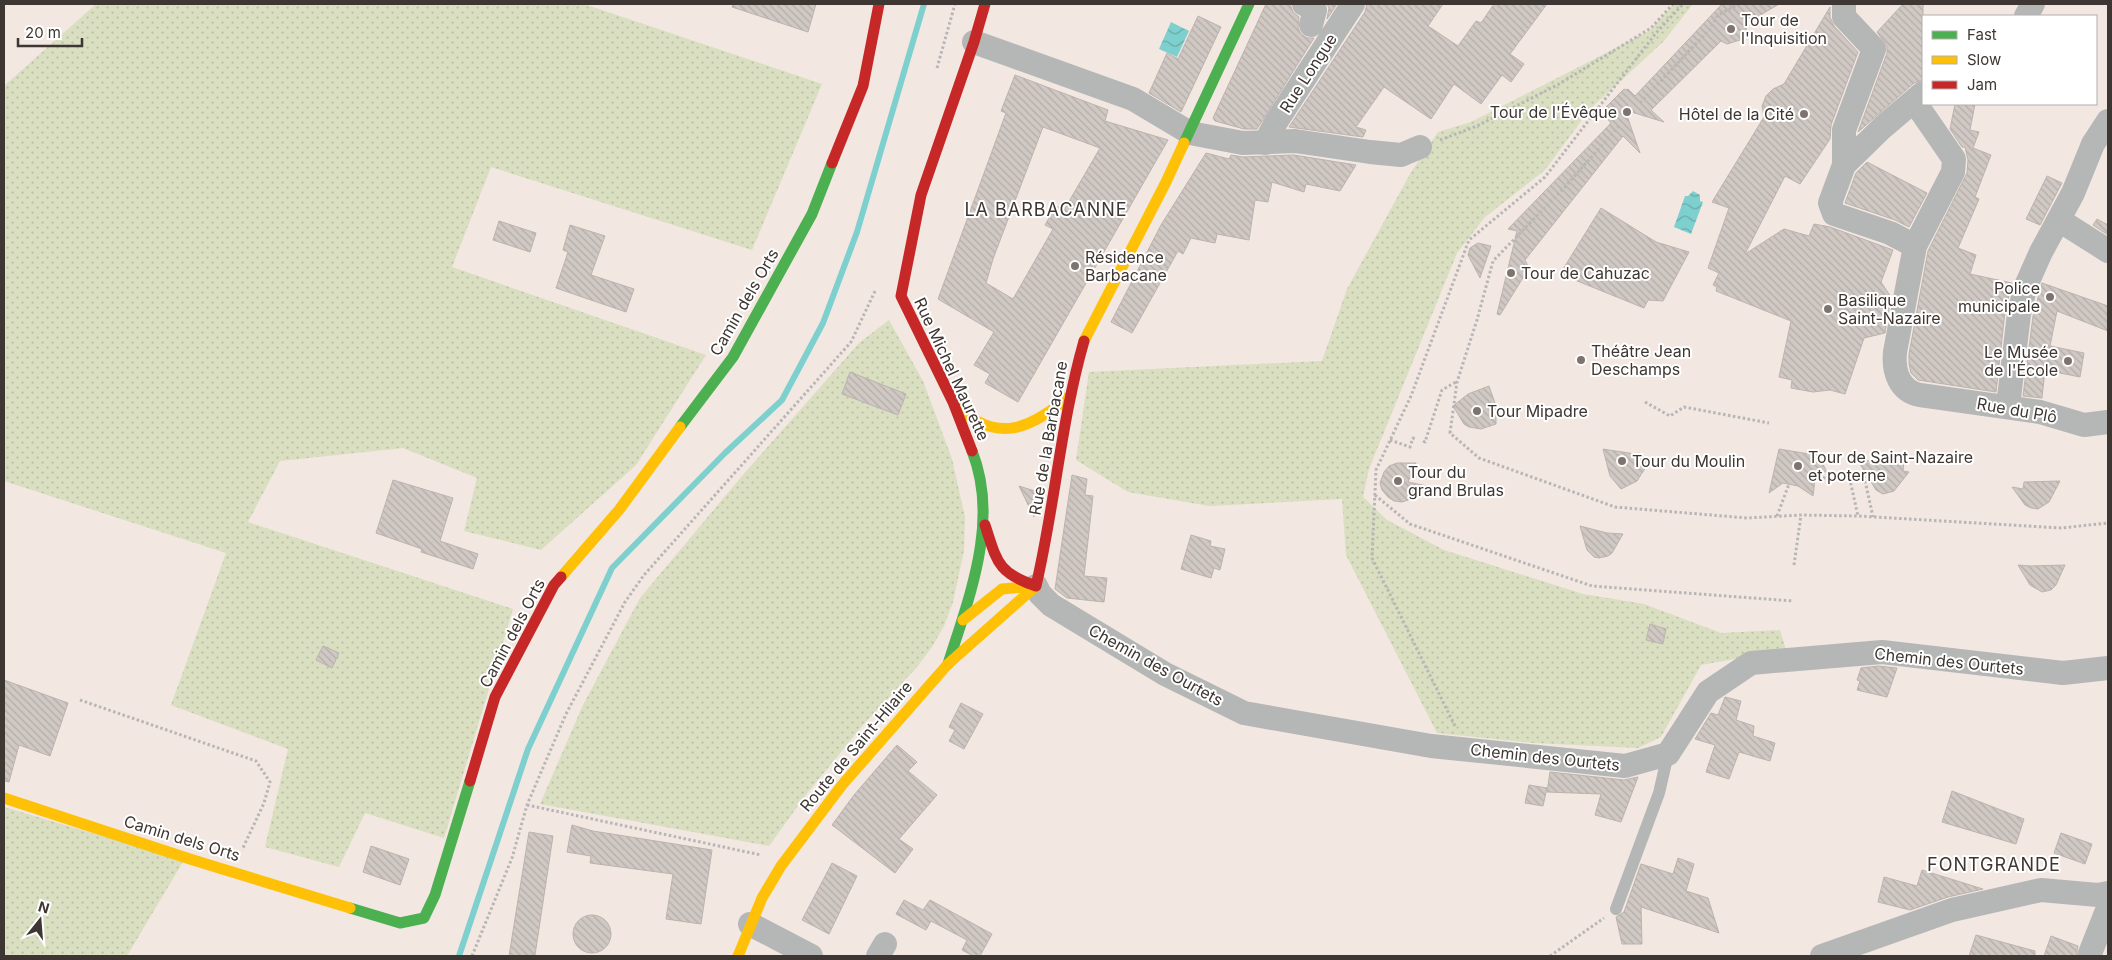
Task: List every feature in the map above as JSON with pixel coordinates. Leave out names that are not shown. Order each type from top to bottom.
[{"type":"main road","name":"Camin dels Orts","points":[[4,798],[193,860],[400,924],[424,918],[435,895],[496,697],[554,585],[618,510],[733,357],[808,223],[863,86],[878,4]]},
{"type":"main road","name":"Rue Michel Maurette","points":[[948,664],[974,582],[984,520],[979,468],[953,402],[901,296],[921,195],[986,4]]},
{"type":"main road","name":"Rue de la Barbacane","points":[[1036,586],[1046,551],[1062,432],[1076,365],[1084,339],[1190,132],[1249,4]]},
{"type":"main road","points":[[953,402],[974,421],[996,429],[1009,431],[1022,428],[1049,414],[1071,395]]},
{"type":"main road","points":[[984,520],[996,558],[1004,572],[1015,580],[1036,586]]},
{"type":"main road","points":[[963,620],[1002,589],[1036,586]]},
{"type":"main road","name":"Route de Saint-Hilaire","points":[[738,956],[762,898],[786,860],[866,756],[948,664],[1036,586]]},
{"type":"street","name":"Rue Longue","points":[[1265,143],[1276,122],[1353,4]]},
{"type":"street","points":[[1844,4],[1844,17],[1874,49],[1844,130],[1844,165],[1830,203],[1834,214],[1890,233],[1915,246],[1953,172],[1954,160],[1923,105]]},
{"type":"street","points":[[2027,15],[2033,4]]},
{"type":"street","points":[[974,42],[1133,99],[1190,132],[1243,143],[1295,140],[1401,155],[1420,147]]},
{"type":"street","points":[[1844,165],[1883,127],[1919,97]]},
{"type":"street","points":[[2008,406],[2019,314],[2025,288],[2041,252],[2073,194],[2093,144],[2108,121]]},
{"type":"street","points":[[2059,220],[2108,251]]},
{"type":"street","name":"Rue du Plô","points":[[1915,246],[1895,352],[1895,367],[1899,381],[1912,393],[2008,406],[2040,412],[2084,425],[2108,422]]},
{"type":"street","name":"Chemin des Ourtets","points":[[1036,586],[1040,594],[1059,610],[1165,674],[1244,713],[1431,746],[1626,766],[1668,754],[1708,692],[1751,663],[1882,652],[2063,673],[2108,668]]},
{"type":"street","points":[[1822,956],[1952,910],[2041,890],[2098,895],[2108,893]]},
{"type":"street","points":[[2089,956],[2108,908]]},
{"type":"street","points":[[750,924],[811,956]]},
{"type":"lane","points":[[1616,909],[1659,793],[1668,754]]},
{"type":"path","points":[[936,71],[955,4]]},
{"type":"path","points":[[1420,147],[1477,126],[1559,84],[1651,28],[1673,4]]},
{"type":"path","points":[[1451,718],[1372,558],[1376,470],[1412,396],[1469,240],[1545,178],[1656,33],[1683,4]]},
{"type":"path","points":[[1640,103],[1710,29],[1718,15],[1739,4]]},
{"type":"path","points":[[1619,126],[1563,189],[1493,261],[1475,328],[1457,382],[1450,433],[1479,458],[1615,507],[1748,518],[1801,514],[2061,528],[2108,523]]},
{"type":"path","points":[[472,956],[512,858],[527,806],[566,714],[625,602],[644,575],[851,342],[879,282]]},
{"type":"path","points":[[1423,441],[1425,442],[1442,390],[1457,382]]},
{"type":"path","points":[[1646,402],[1670,416],[1684,407],[1769,423]]},
{"type":"path","points":[[1390,440],[1410,447],[1413,438],[1415,438]]},
{"type":"path","points":[[1813,476],[1850,480],[1858,516]]},
{"type":"path","points":[[1864,476],[1873,517]]},
{"type":"path","points":[[1777,516],[1789,484]]},
{"type":"path","points":[[1374,494],[1410,524],[1592,586],[1793,601]]},
{"type":"path","points":[[1794,565],[1801,514]]},
{"type":"path","points":[[80,700],[256,762],[270,782],[264,803],[232,871]]},
{"type":"path","points":[[527,806],[786,860]]},
{"type":"path","points":[[1550,956],[1616,909]]},
{"type":"green space","points":[[96,4],[584,4],[822,84],[752,250],[491,167],[452,267],[706,355],[636,465],[541,550],[464,531],[477,478],[403,448],[280,461],[248,522],[513,609],[444,838],[365,813],[339,867],[265,847],[288,749],[171,705],[226,553],[4,481],[4,86]]},
{"type":"green space","points":[[1674,4],[1693,4],[1663,42],[1590,109],[1545,170],[1485,217],[1457,253],[1369,469],[1363,497],[1387,520],[1444,550],[1583,594],[1644,604],[1721,633],[1780,630],[1786,650],[1701,665],[1661,737],[1638,748],[1534,743],[1437,733],[1346,555],[1342,499],[1209,506],[1128,492],[1076,460],[1089,372],[1322,361],[1347,289],[1410,174],[1438,132],[1471,122],[1649,31]]},
{"type":"green space","points":[[889,320],[923,381],[952,459],[965,517],[964,550],[953,602],[944,626],[932,647],[917,667],[863,725],[805,796],[769,846],[540,804],[583,705],[640,598],[742,476],[859,343]]},
{"type":"green space","points":[[4,807],[184,860],[127,956],[4,956]]},
{"type":"water","points":[[1171,22],[1189,31],[1177,57],[1159,49]]},
{"type":"water","points":[[1693,191],[1700,195],[1700,201],[1703,202],[1691,234],[1674,227],[1685,196],[1688,196]]},
{"type":"building","points":[[733,4],[816,4],[808,32],[732,7]]},
{"type":"building","points":[[1266,4],[1290,4],[1293,12],[1299,17],[1298,28],[1301,34],[1307,38],[1314,38],[1257,129],[1244,129],[1215,121],[1213,118]]},
{"type":"building","points":[[1327,4],[1337,4],[1327,19],[1329,8]]},
{"type":"building","points":[[1367,4],[1443,4],[1428,26],[1458,46],[1476,21],[1481,23],[1494,4],[1547,4],[1510,54],[1524,64],[1511,82],[1502,75],[1481,104],[1454,84],[1431,119],[1384,87],[1356,127],[1366,130],[1363,137],[1289,127],[1365,12]]},
{"type":"building","points":[[1722,4],[1779,4],[1747,23],[1746,31],[1740,40],[1727,44],[1721,41],[1651,110],[1664,122],[1625,110],[1640,153],[1623,136],[1525,260],[1529,268],[1500,315],[1497,314],[1517,231],[1508,229],[1611,123],[1603,114],[1605,112],[1603,110],[1624,89],[1628,89],[1635,96]]},
{"type":"building","points":[[1903,4],[1923,4],[1922,80],[1914,83],[1858,132],[1887,53],[1887,46],[1877,32]]},
{"type":"building","points":[[1830,7],[1830,17],[1834,26],[1858,52],[1831,125],[1830,139],[1800,184],[1785,176],[1745,254],[1784,229],[1809,236],[1814,224],[1830,227],[1893,250],[1881,282],[1891,297],[1885,333],[1864,338],[1845,394],[1830,390],[1813,392],[1791,388],[1792,380],[1779,377],[1791,321],[1716,291],[1717,287],[1713,285],[1719,273],[1708,268],[1729,208],[1712,202],[1764,117],[1762,106],[1766,96],[1773,89],[1784,84]]},
{"type":"building","points":[[1198,16],[1221,27],[1181,112],[1149,93],[1167,53],[1178,59]]},
{"type":"building","points":[[1015,75],[1108,110],[1105,121],[1168,140],[1018,402],[985,383],[990,374],[974,365],[994,332],[938,299],[1006,113],[1001,111]],"holes":[[[1043,127],[1100,148],[1064,210],[1056,206],[1045,225],[1053,229],[1013,299],[986,283],[993,259]]]},
{"type":"building","points":[[1955,105],[1975,105],[1970,130],[1979,132],[1973,148],[1991,155],[1975,197],[1979,199],[1958,248],[1976,255],[1970,274],[2012,283],[2005,312],[1996,392],[1918,380],[1911,373],[1909,364],[1909,354],[1928,251],[1967,173],[1968,160],[1965,147],[1962,147],[1950,129]]},
{"type":"building","points":[[1206,153],[1229,159],[1231,155],[1243,157],[1294,155],[1356,165],[1340,191],[1306,184],[1304,192],[1272,182],[1268,202],[1255,200],[1249,240],[1217,234],[1215,243],[1191,238],[1183,254],[1178,251],[1132,333],[1111,322],[1161,225]]},
{"type":"building","points":[[1867,162],[1927,193],[1909,227],[1895,220],[1845,203],[1856,173]]},
{"type":"building","points":[[2047,176],[2062,183],[2040,225],[2026,219]]},
{"type":"building","points":[[1601,208],[1656,242],[1689,252],[1663,301],[1648,300],[1644,308],[1560,274]]},
{"type":"building","points":[[2097,219],[2108,225],[2108,235],[2093,225]]},
{"type":"building","points":[[499,221],[536,233],[530,252],[493,240]]},
{"type":"building","points":[[570,225],[605,236],[591,275],[634,289],[626,312],[556,288],[568,252],[563,250]]},
{"type":"building","points":[[1478,243],[1491,246],[1480,278],[1468,255],[1470,248]]},
{"type":"building","points":[[2042,283],[2108,306],[2108,331],[2057,311],[2050,346],[2084,353],[2080,377],[2045,370],[2042,398],[2023,396],[2033,316]]},
{"type":"building","points":[[850,372],[906,394],[898,415],[842,394]]},
{"type":"building","name":"Tour Mipadre","points":[[1489,386],[1496,406],[1496,424],[1481,429],[1469,427],[1464,424],[1453,406],[1468,394]]},
{"type":"building","name":"Tour du Moulin","points":[[1603,449],[1635,454],[1640,453],[1649,462],[1637,481],[1621,489],[1610,476]]},
{"type":"building","name":"Tour de Saint-Nazaire et poterne","points":[[1779,449],[1809,454],[1815,449],[1827,472],[1816,471],[1813,496],[1798,486],[1783,483],[1769,493]]},
{"type":"building","points":[[1876,457],[1904,462],[1903,471],[1909,472],[1894,491],[1883,494],[1876,490],[1857,459],[1870,461]]},
{"type":"building","name":"Tour du grand Brulas","points":[[1397,463],[1416,463],[1408,482],[1427,486],[1411,499],[1402,502],[1394,501],[1388,497],[1382,490],[1380,483],[1384,472],[1389,466]]},
{"type":"building","points":[[1072,475],[1087,479],[1085,495],[1093,496],[1084,576],[1107,578],[1104,602],[1067,598],[1055,589]]},
{"type":"building","points":[[393,480],[453,498],[440,541],[478,554],[473,569],[421,552],[422,549],[376,533]]},
{"type":"building","points":[[2060,481],[2049,502],[2038,509],[2025,505],[2012,487],[2023,489],[2024,482]]},
{"type":"building","points":[[1019,486],[1038,492],[1034,517]]},
{"type":"building","points":[[1580,526],[1607,533],[1623,534],[1612,553],[1599,558],[1594,557],[1587,550]]},
{"type":"building","points":[[1191,535],[1211,541],[1210,546],[1225,549],[1220,570],[1214,568],[1211,578],[1181,569]]},
{"type":"building","points":[[2018,565],[2065,565],[2056,585],[2051,590],[2042,592],[2030,585]]},
{"type":"building","points":[[1650,624],[1666,629],[1663,644],[1646,640]]},
{"type":"building","points":[[323,646],[339,653],[332,668],[316,660]]},
{"type":"building","points":[[1878,666],[1897,668],[1887,697],[1857,690],[1860,681],[1857,680],[1861,668]]},
{"type":"building","points":[[4,680],[68,703],[50,756],[19,745],[9,782],[4,781]]},
{"type":"building","points":[[1725,697],[1741,701],[1736,720],[1754,726],[1753,736],[1775,743],[1770,761],[1739,752],[1729,779],[1706,772],[1715,745],[1695,739],[1711,713],[1718,715]]},
{"type":"building","points":[[961,703],[983,714],[964,749],[949,741],[955,730],[949,727]]},
{"type":"building","points":[[897,745],[917,762],[908,771],[937,795],[899,839],[913,849],[895,873],[832,825],[854,795]]},
{"type":"building","points":[[1550,772],[1624,780],[1638,777],[1621,822],[1595,815],[1601,794],[1547,792]]},
{"type":"building","points":[[1529,785],[1547,788],[1543,806],[1525,803]]},
{"type":"building","points":[[1952,791],[2024,819],[2016,844],[1942,822]]},
{"type":"building","points":[[572,825],[593,831],[712,850],[701,924],[666,919],[673,874],[590,863],[591,856],[567,852]]},
{"type":"building","points":[[529,832],[553,836],[535,955],[509,956]]},
{"type":"building","points":[[2061,833],[2092,844],[2085,864],[2054,853]]},
{"type":"building","points":[[371,846],[409,859],[400,885],[363,872]]},
{"type":"building","points":[[1678,858],[1694,864],[1686,891],[1708,898],[1719,933],[1641,907],[1642,944],[1622,944],[1616,917],[1624,912],[1641,864],[1673,874]]},
{"type":"building","points":[[832,863],[857,876],[829,934],[802,920]]},
{"type":"building","points":[[1922,870],[1983,889],[1948,897],[1910,910],[1878,902],[1884,877],[1917,886]]},
{"type":"building","points":[[904,900],[923,910],[930,900],[992,934],[980,956],[973,956],[962,950],[967,940],[931,921],[926,930],[896,914]]},
{"type":"building","points":[[592,915],[605,921],[611,934],[605,947],[592,953],[579,947],[573,934],[579,921]]},
{"type":"building","points":[[1976,935],[2035,951],[2035,956],[1969,956]]},
{"type":"building","points":[[2051,936],[2078,946],[2076,956],[2044,956]]},
{"type":"waterway","points":[[459,956],[528,749],[612,568],[725,453],[782,400],[823,323],[857,232],[924,4]]},
{"type":"traffic: fast","points":[[1184,143],[1249,4]]},
{"type":"traffic: fast","points":[[680,427],[733,357],[812,214],[832,163]]},
{"type":"traffic: fast","points":[[948,664],[972,586],[982,531],[983,504],[980,478],[972,451]]},
{"type":"traffic: fast","points":[[350,908],[400,923],[424,918],[435,895],[470,781]]},
{"type":"traffic: slow","points":[[1084,341],[1166,182],[1184,143]]},
{"type":"traffic: slow","points":[[954,403],[969,416],[984,425],[1013,428],[1042,417],[1071,395]]},
{"type":"traffic: slow","points":[[561,577],[619,510],[680,427]]},
{"type":"traffic: slow","points":[[963,620],[1002,589],[1035,586]]},
{"type":"traffic: slow","points":[[738,956],[762,898],[781,866],[842,785],[948,664],[1036,586]]},
{"type":"traffic: slow","points":[[4,798],[193,860],[350,908]]},
{"type":"traffic: jam","points":[[832,163],[863,86],[879,4]]},
{"type":"traffic: jam","points":[[972,451],[953,402],[901,296],[921,195],[974,42],[985,4]]},
{"type":"traffic: jam","points":[[1036,586],[1069,402],[1084,341]]},
{"type":"traffic: jam","points":[[985,525],[1000,564],[1013,576],[1036,586]]},
{"type":"traffic: jam","points":[[470,781],[495,697],[554,585],[561,577]]},
{"type":"place","name":"Tour de l'Inquisition","points":[[1731,29]]},
{"type":"place","name":"Tour de l'Évêque","points":[[1627,112]]},
{"type":"place","name":"Hôtel de la Cité","points":[[1804,114]]},
{"type":"place","name":"Résidence Barbacane","points":[[1075,266]]},
{"type":"place","name":"Tour de Cahuzac","points":[[1511,273]]},
{"type":"place","name":"Police municipale","points":[[2050,297]]},
{"type":"place","name":"Basilique Saint-Nazaire","points":[[1828,309]]},
{"type":"place","name":"Théâtre Jean Deschamps","points":[[1581,360]]},
{"type":"place","name":"Le Musée de l'École","points":[[2068,361]]},
{"type":"place","name":"Tour Mipadre","points":[[1477,411]]},
{"type":"place","name":"Tour du Moulin","points":[[1622,461]]},
{"type":"place","name":"Tour de Saint-Nazaire et poterne","points":[[1798,466]]},
{"type":"place","name":"Tour du grand Brulas","points":[[1398,481]]},
{"type":"district","name":"LA BARBACANNE","points":[[1046,209]]},
{"type":"district","name":"FONTGRANDE","points":[[1994,864]]}]
